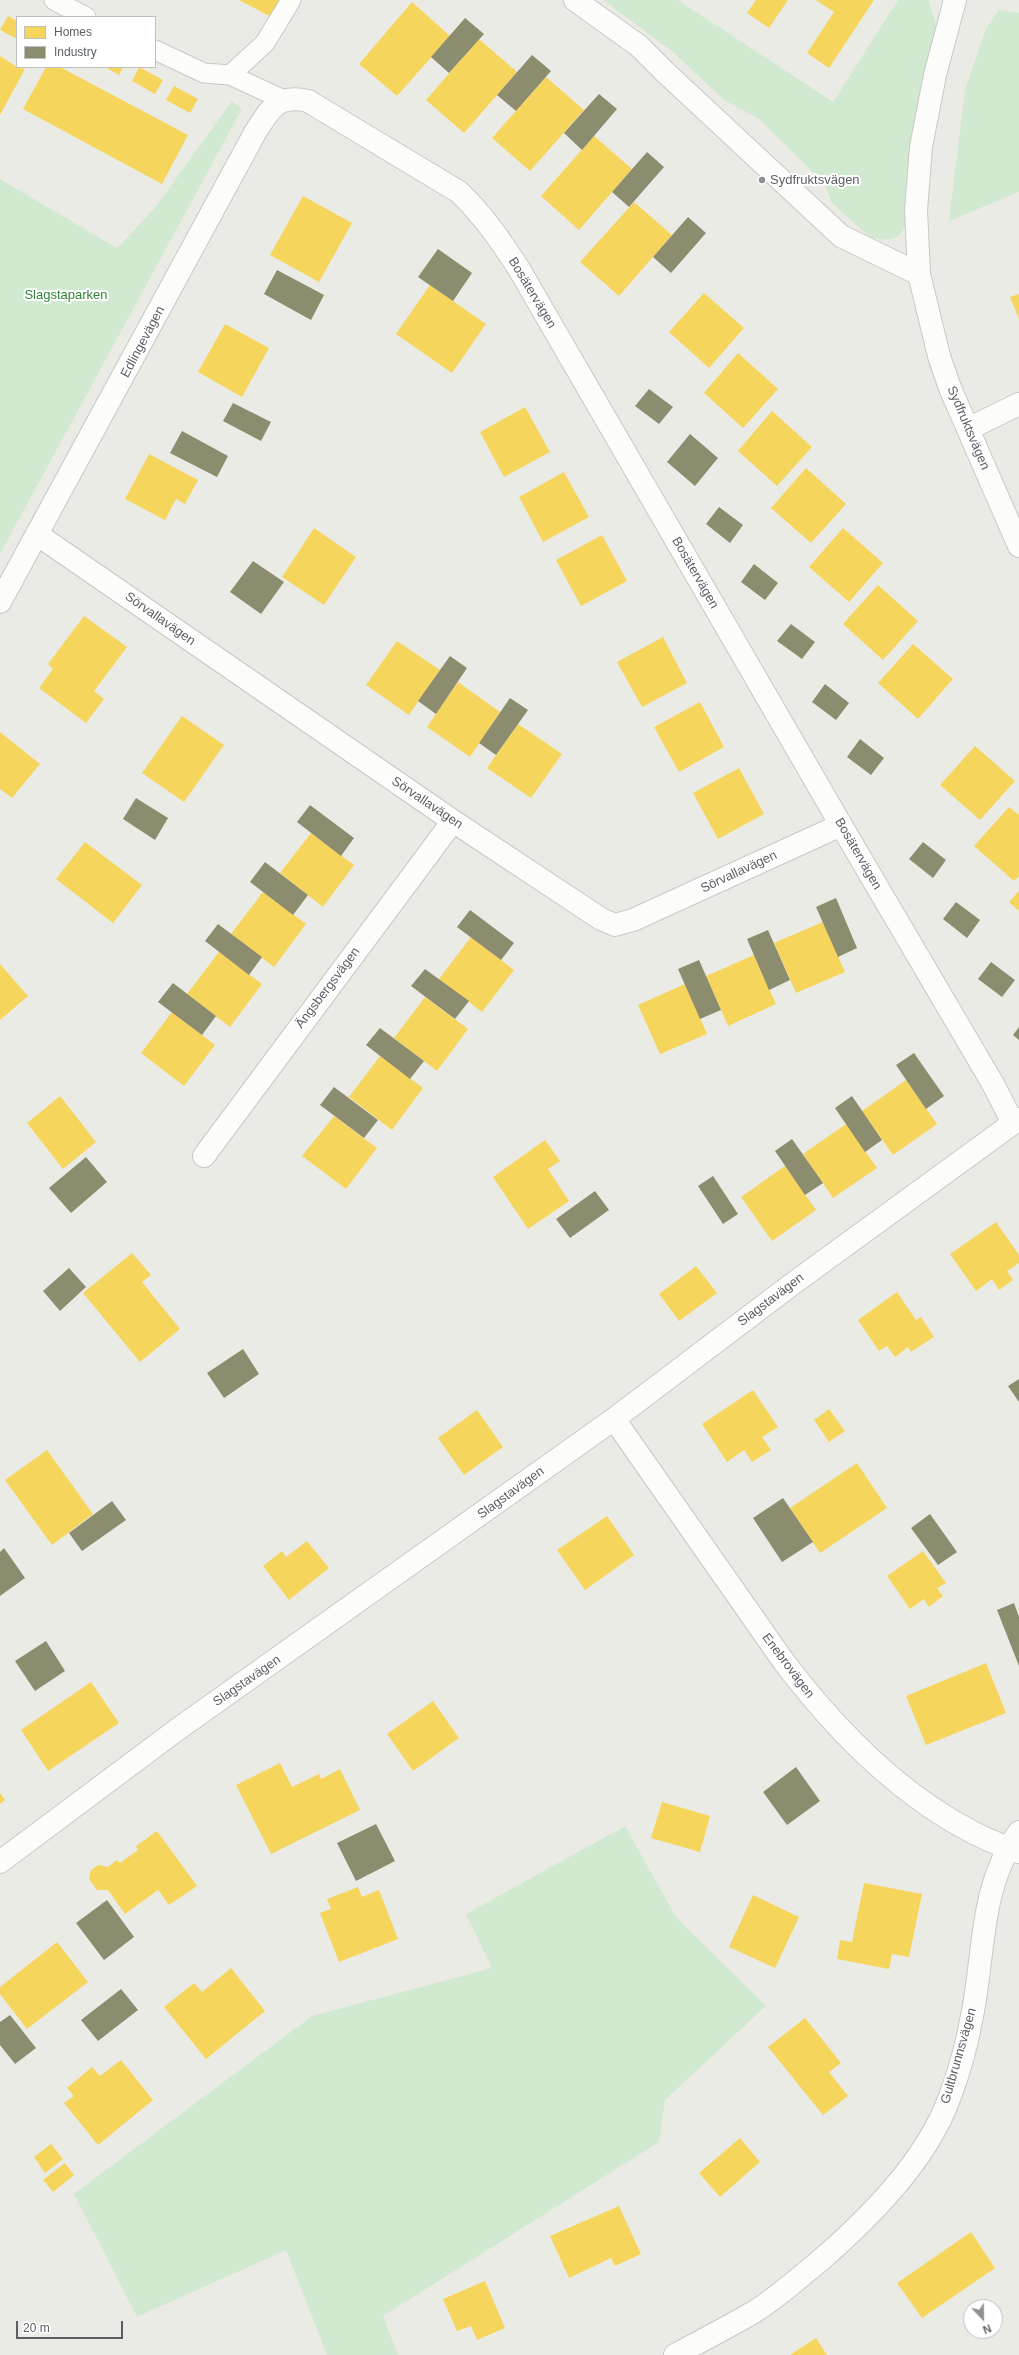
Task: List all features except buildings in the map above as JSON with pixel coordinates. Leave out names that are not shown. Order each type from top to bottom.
[{"type":"street","points":[[575,0],[639,46],[666,74],[842,236],[919,274]]},
{"type":"street","name":"Sydfruktsvägen","points":[[954,0],[935,75],[921,146],[916,210],[919,274],[939,356],[950,388],[1019,546]]},
{"type":"street","name":"Edlingevägen","points":[[0,602],[38,535],[256,131],[272,106],[291,100]]},
{"type":"street","name":"Bosätervägen","points":[[291,100],[308,102],[459,192],[478,210],[493,229],[519,269],[841,825],[1016,1121]]},
{"type":"street","points":[[968,429],[1019,404]]},
{"type":"street","name":"Sörvallavägen","points":[[38,535],[453,821],[601,919],[615,924],[633,920],[841,825]]},
{"type":"street","name":"Ängsbergsvägen","points":[[204,1156],[453,821]]},
{"type":"street","name":"Slagstavägen","points":[[0,1862],[178,1729],[614,1419],[791,1285],[1016,1121]]},
{"type":"street","name":"Enebrovägen","points":[[614,1419],[784,1662],[813,1700],[864,1752],[924,1802],[963,1828],[1015,1844]]},
{"type":"street","name":"Gultbrunnsvägen","points":[[675,2355],[755,2311],[791,2285],[874,2211],[902,2177],[928,2140],[949,2100],[972,2016],[986,1910],[1015,1844]]},
{"type":"lane","points":[[54,0],[84,16]]},
{"type":"lane","points":[[230,74],[265,43],[291,0]]},
{"type":"lane","points":[[156,50],[204,74],[230,74],[291,100]]},
{"type":"green space","points":[[603,0],[678,0],[833,102],[898,0],[928,0],[937,26],[906,226],[899,236],[888,240],[871,238],[832,203],[824,183],[759,119],[724,100],[674,53]]},
{"type":"green space","points":[[999,10],[1019,13],[1019,192],[949,221],[965,90],[986,28]]},
{"type":"green space","name":"Slagstaparken","points":[[232,101],[242,109],[0,554],[0,179],[117,248],[154,209]]},
{"type":"green space","points":[[625,1826],[676,1917],[766,2006],[665,2100],[659,2142],[383,2316],[398,2355],[327,2355],[286,2250],[137,2317],[74,2194],[312,2016],[492,1968],[466,1914]]},
{"type":"place","name":"Sydfruktsvägen","points":[[762,180]]}]
